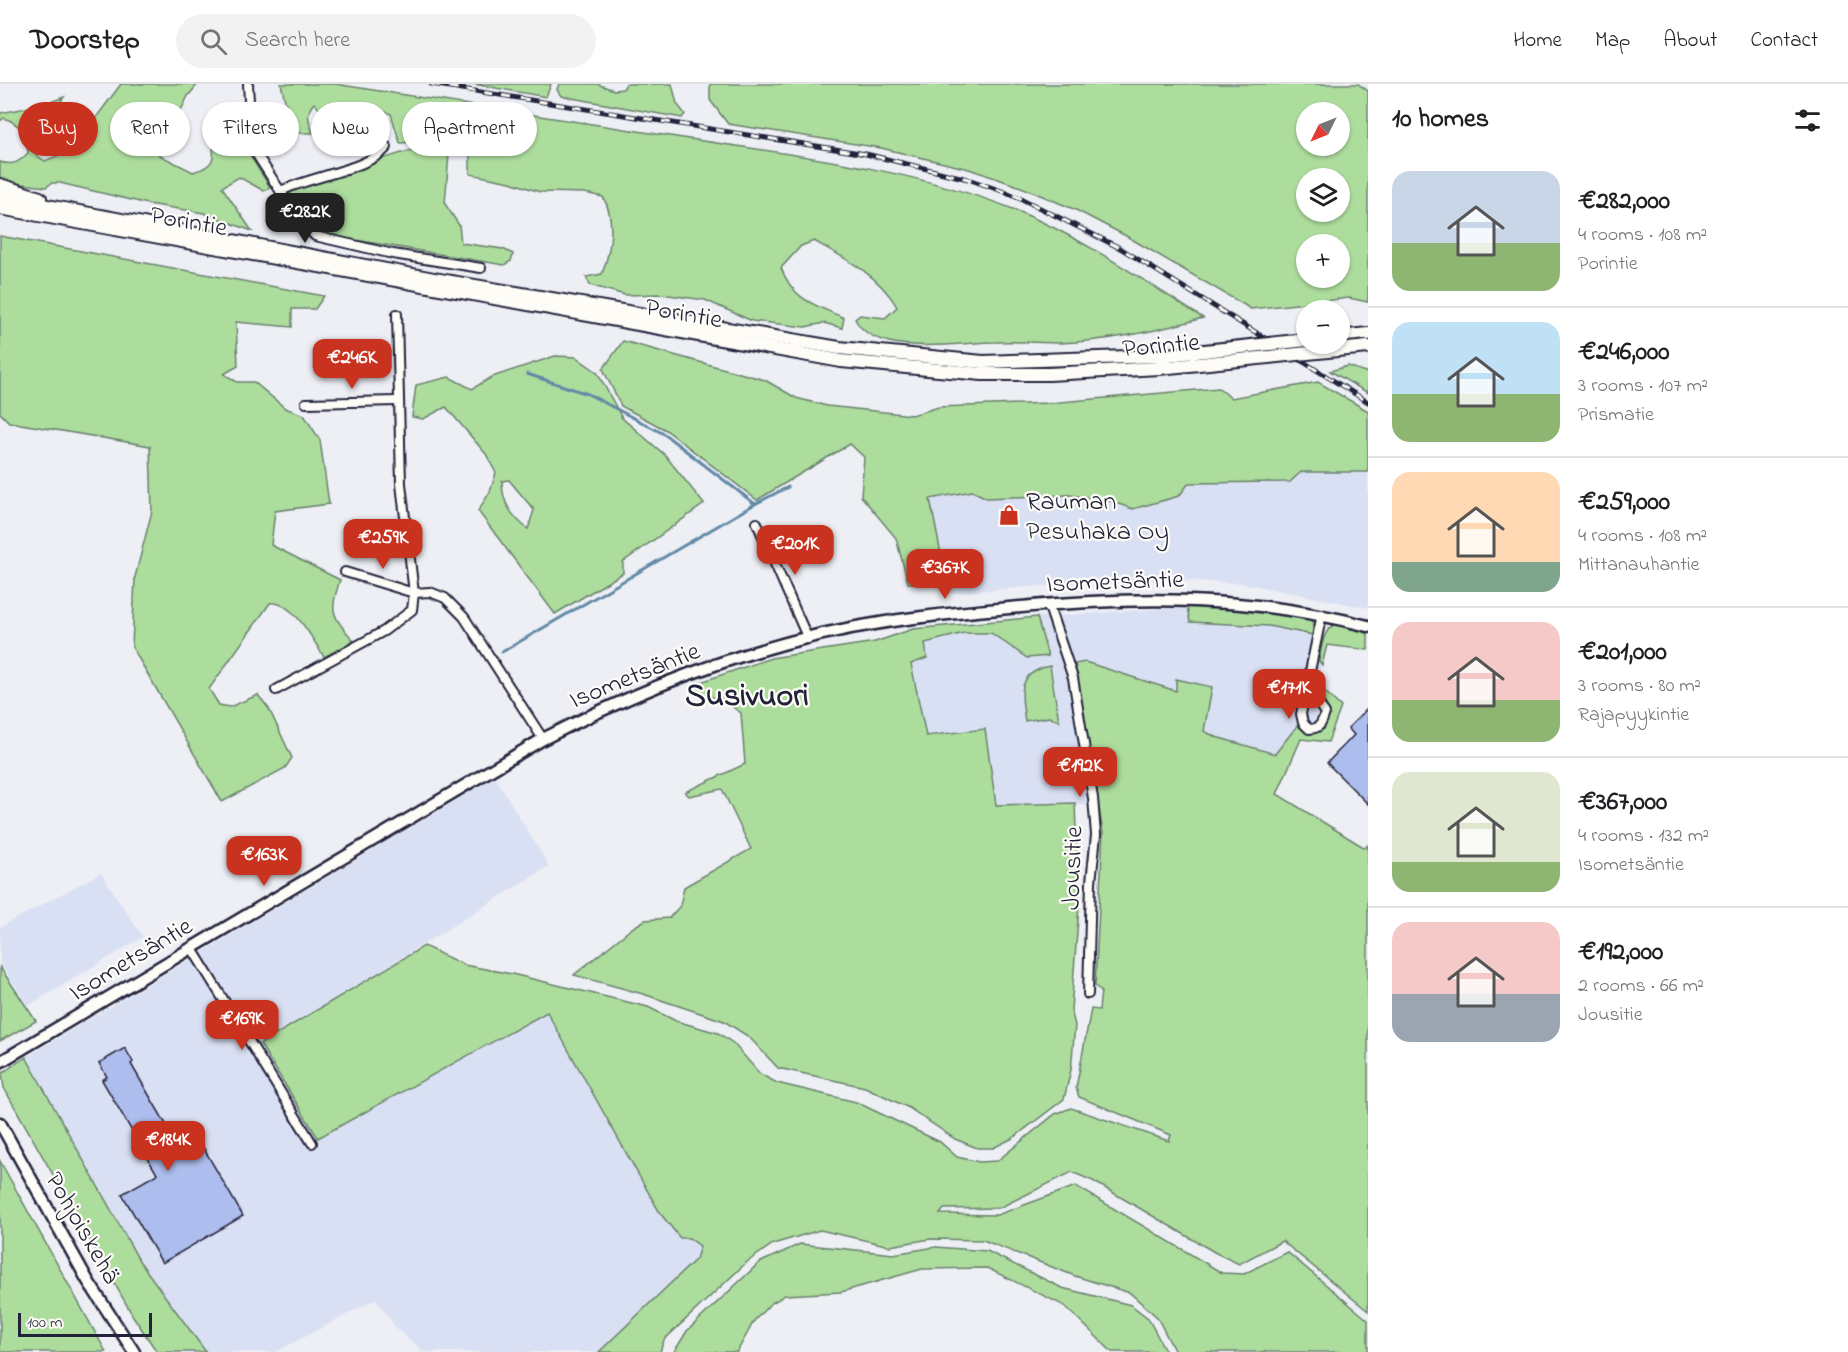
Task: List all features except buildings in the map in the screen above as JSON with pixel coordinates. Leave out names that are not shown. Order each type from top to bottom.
[{"type":"highway","points":[[0,185],[124,222]]},
{"type":"highway","name":"Porintie","points":[[0,198],[557,301],[839,348],[983,362],[1158,362],[1368,347]]},
{"type":"highway","name":"Porintie","points":[[0,210],[841,361],[982,374],[1049,374],[1158,362],[1296,341]]},
{"type":"highway","points":[[1350,336],[1368,334]]},
{"type":"main road","name":"Isometsäntie","points":[[0,1062],[543,739],[678,677],[808,639],[884,622],[1048,604],[1192,599],[1322,614],[1368,626]]},
{"type":"main road","name":"Pohjoiskehä","points":[[0,1123],[88,1281],[134,1352]]},
{"type":"street","points":[[248,84],[251,135],[257,155],[299,220],[315,236],[393,254],[481,268]]},
{"type":"street","points":[[281,191],[309,178],[376,156]]},
{"type":"street","points":[[276,690],[399,622],[412,610],[414,593],[401,484],[397,314]]},
{"type":"street","points":[[306,403],[398,401]]},
{"type":"street","points":[[757,524],[808,639]]},
{"type":"street","points":[[345,572],[414,593],[430,592],[445,598],[464,617],[543,739]]},
{"type":"street","name":"Jousitie","points":[[1048,604],[1073,678],[1093,798],[1096,835],[1091,882],[1088,994]]},
{"type":"street","points":[[1308,689],[1325,713],[1322,724],[1316,729],[1309,729],[1303,723],[1301,714],[1322,614]]},
{"type":"street","points":[[191,947],[312,1143]]},
{"type":"shaded area","points":[[1301,472],[1368,472],[1368,608],[1241,583],[1138,579],[950,593],[930,499],[973,491],[988,498],[1069,495],[1107,500],[1133,509],[1179,496],[1189,483],[1290,482]]},
{"type":"shaded area","points":[[1187,607],[1190,622],[1269,626],[1324,637],[1318,685],[1341,707],[1328,742],[1301,739],[1275,754],[1216,737],[1204,730],[1212,687],[1176,679],[1176,691],[1085,662],[1075,664],[1099,804],[996,805],[985,729],[926,736],[911,663],[927,658],[924,643],[964,633],[991,633],[1027,658],[1048,656],[1037,617]]},
{"type":"shaded area","points":[[495,777],[549,866],[261,1045],[318,1138],[547,1012],[660,1213],[700,1246],[697,1259],[599,1352],[424,1352],[396,1328],[376,1299],[276,1352],[206,1352],[140,1262],[26,1057]]},
{"type":"shaded area","points":[[101,873],[143,937],[28,1006],[0,963],[0,927]]},
{"type":"green space","points":[[121,84],[198,84],[185,102],[110,102],[110,156],[161,156],[193,172],[208,166],[213,156],[251,156],[270,187],[264,191],[239,177],[222,187],[252,231],[204,213],[148,204],[60,183],[52,183],[46,187],[0,181],[0,162],[9,164],[25,156],[38,156],[45,161],[57,156],[98,156],[98,115]]},
{"type":"green space","points":[[281,84],[335,84],[450,102],[402,102],[402,143],[400,143],[390,114],[390,102],[311,102],[309,121],[311,133],[299,133],[299,102],[285,102]]},
{"type":"green space","points":[[473,84],[551,84],[546,97]]},
{"type":"green space","points":[[559,84],[597,84],[614,90],[623,89],[626,84],[672,84],[677,104],[685,114],[682,118],[561,96],[557,90]]},
{"type":"green space","points":[[710,84],[1358,84],[1368,91],[1368,302],[1349,298],[1296,300],[1296,304],[1251,309],[1128,237],[1076,210],[1021,187],[969,169],[881,148],[728,124],[710,100]]},
{"type":"green space","points":[[64,97],[60,102],[50,102]]},
{"type":"green space","points":[[18,110],[18,126],[4,118],[0,121],[0,113]]},
{"type":"green space","points":[[537,116],[850,164],[933,183],[1013,209],[1063,232],[1111,259],[1203,318],[1132,335],[1078,342],[1004,342],[920,346],[899,344],[880,339],[865,331],[855,319],[860,315],[885,318],[897,307],[890,296],[860,268],[814,241],[801,246],[781,268],[792,288],[799,295],[814,305],[844,318],[842,328],[824,323],[805,327],[752,321],[705,300],[661,294],[625,295],[590,285],[586,277],[602,274],[611,235],[610,215],[603,197],[585,193],[540,192],[510,182],[470,174],[470,156],[537,156]]},
{"type":"green space","points":[[402,153],[402,156],[449,156],[445,204],[459,225],[461,243],[503,249],[513,254],[511,261],[504,265],[320,234],[293,204],[290,191]]},
{"type":"green space","points":[[0,236],[324,296],[315,309],[292,309],[292,327],[236,322],[238,366],[224,374],[237,382],[254,382],[285,408],[304,415],[320,440],[329,504],[275,511],[271,545],[340,580],[334,600],[335,613],[354,641],[324,657],[302,622],[294,614],[287,608],[270,603],[209,689],[219,705],[230,707],[258,695],[269,709],[292,758],[285,768],[222,802],[132,647],[135,577],[152,511],[150,446],[9,422],[0,413]]},
{"type":"green space","points":[[623,341],[765,380],[796,398],[827,406],[912,415],[939,407],[1049,403],[1219,388],[1231,398],[1318,382],[1368,411],[1368,472],[1301,472],[1290,482],[1189,483],[1179,496],[1133,509],[1107,500],[1069,495],[987,498],[972,491],[930,499],[947,584],[908,583],[896,538],[861,496],[864,457],[850,444],[757,500],[666,430],[621,406],[603,369]]},
{"type":"green space","points":[[555,356],[576,357],[597,372],[622,418],[665,455],[704,504],[623,562],[623,573],[555,614],[478,511],[490,492],[496,473],[486,454],[446,407],[423,419],[412,417],[416,385],[449,377],[472,389],[492,377]],"holes":[[[509,480],[534,510],[528,529],[509,508],[504,496],[502,481]]]},
{"type":"green space","points":[[1348,366],[1368,373],[1368,393],[1330,371]]},
{"type":"green space","points":[[1215,606],[1309,618],[1313,623],[1313,635],[1269,626],[1190,622],[1187,607]]},
{"type":"green space","points":[[1037,617],[1048,656],[1027,658],[991,633],[964,633],[925,643],[927,658],[911,664],[926,736],[985,729],[996,805],[1075,803],[1079,906],[1071,1010],[1075,1025],[1071,1070],[1064,1099],[1013,1138],[993,1148],[977,1148],[955,1139],[909,1108],[865,1087],[778,1068],[749,1037],[724,1021],[643,994],[574,975],[645,920],[669,918],[680,906],[684,887],[751,849],[722,789],[689,796],[685,792],[745,764],[741,713],[721,699],[698,694],[695,684],[771,658],[875,642],[913,629]]},
{"type":"green space","points":[[1335,624],[1368,633],[1368,650],[1327,645],[1322,665],[1319,661],[1323,640],[1327,631]]},
{"type":"green space","points":[[1085,662],[1176,691],[1176,679],[1212,687],[1204,731],[1216,737],[1275,754],[1297,726],[1311,732],[1324,729],[1328,714],[1315,686],[1318,685],[1341,707],[1328,742],[1301,739],[1277,794],[1365,848],[1368,845],[1368,1311],[1282,1241],[1239,1264],[1216,1253],[1093,1181],[1072,1172],[999,1208],[944,1209],[940,1214],[997,1215],[1076,1186],[1222,1273],[1244,1274],[1287,1252],[1368,1320],[1368,1352],[1175,1352],[1157,1317],[1130,1293],[1075,1276],[983,1240],[930,1239],[890,1246],[820,1230],[773,1244],[747,1262],[664,1340],[660,1352],[599,1352],[696,1259],[700,1246],[689,1238],[680,1238],[660,1213],[547,1012],[318,1138],[260,1044],[424,946],[464,965],[512,974],[648,1007],[676,1021],[718,1033],[733,1043],[760,1074],[777,1083],[856,1102],[940,1142],[957,1157],[979,1162],[997,1161],[1055,1114],[1071,1108],[1169,1141],[1171,1135],[1079,1097],[1076,1088],[1091,1009],[1099,1010],[1101,991],[1095,986],[1103,833],[1075,664]]},
{"type":"green space","points":[[1050,666],[1059,721],[1049,717],[1025,721],[1022,693],[1026,679],[1039,669]]},
{"type":"green space","points":[[0,967],[36,1021],[0,1041]]},
{"type":"green space","points":[[26,1057],[140,1262],[206,1352],[157,1352],[133,1316],[4,1088],[2,1073]]},
{"type":"green space","points":[[0,1161],[106,1352],[0,1352]]},
{"type":"green space","points":[[800,1244],[893,1254],[936,1247],[987,1251],[1062,1288],[1131,1305],[1148,1318],[1166,1352],[1112,1352],[1065,1306],[987,1268],[922,1269],[841,1292],[785,1295],[770,1304],[754,1321],[737,1352],[674,1352],[687,1331],[759,1263]]},
{"type":"waterway","points":[[502,652],[755,504],[664,434],[588,394],[527,374]]},
{"type":"waterway","points":[[755,504],[788,487]]},
{"type":"railway","points":[[431,84],[866,154],[968,179],[1016,196],[1120,248],[1368,402]]},
{"type":"place","name":"Rauman Pesuhaka Oy","points":[[1009,515]]},
{"type":"district","name":"Susivuori","points":[[747,694]]}]
